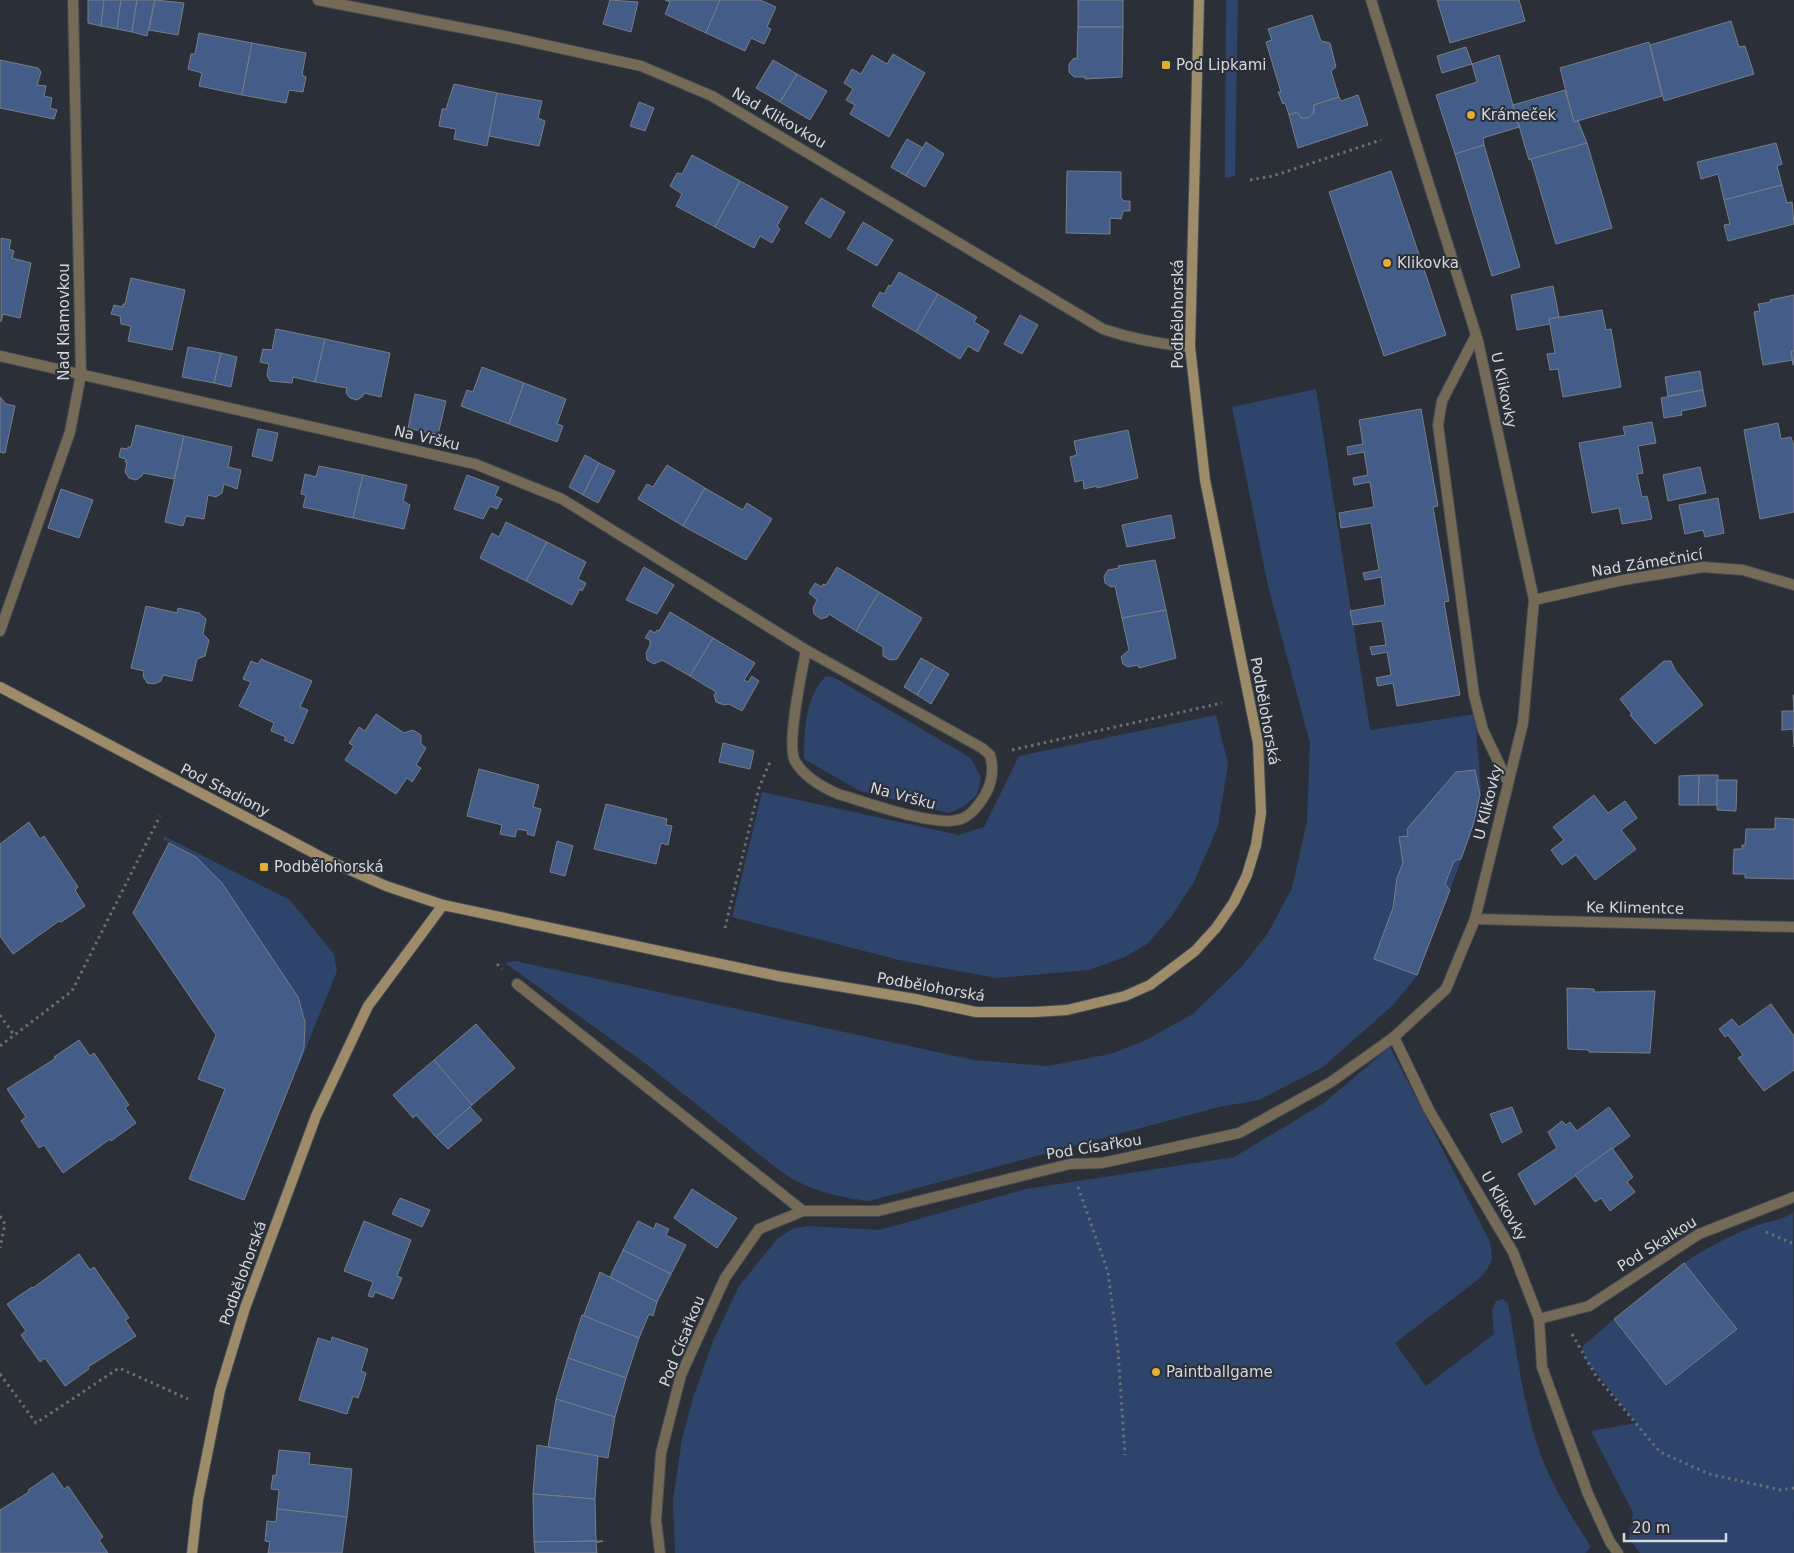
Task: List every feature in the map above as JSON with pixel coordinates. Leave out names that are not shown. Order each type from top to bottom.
[{"type":"main road","name":"Podbělohorská","points":[[192,1553],[198,1500],[220,1390],[246,1308],[316,1116],[368,1006],[443,905],[778,976],[915,999],[976,1012],[1035,1012],[1067,1010],[1099,1004],[1126,996],[1174,969],[1195,952],[1216,928],[1234,902],[1247,875],[1256,846],[1261,813],[1258,743],[1205,480],[1190,347],[1199,0]]},
{"type":"main road","name":"Pod Stadiony","points":[[0,687],[325,859],[386,886],[443,905]]},
{"type":"street","name":"Nad Klamovkou","points":[[0,631],[70,432],[81,374],[73,0]]},
{"type":"street","name":"Nad Klikovkou","points":[[318,0],[509,37],[641,66],[712,96],[1104,328],[1145,342],[1190,347]]},
{"type":"street","name":"U Klikovky","points":[[1371,0],[1476,335],[1534,600],[1523,723],[1475,919],[1446,989],[1394,1037],[1429,1110],[1513,1252],[1539,1319],[1542,1367],[1588,1494],[1610,1542],[1618,1553]]},
{"type":"street","points":[[1476,335],[1442,400],[1438,425],[1474,695],[1483,730],[1508,782]]},
{"type":"street","name":"Na Vršku","points":[[0,356],[475,464],[562,499],[806,650],[990,755],[993,764],[989,789],[968,816],[958,820],[934,820],[838,794],[826,789],[804,772],[794,760],[792,742],[806,650]]},
{"type":"street","name":"Nad Zámečnicí","points":[[1534,600],[1631,579],[1703,567],[1743,570],[1794,585]]},
{"type":"street","name":"Ke Klimentce","points":[[1475,919],[1794,927]]},
{"type":"street","points":[[517,984],[803,1211]]},
{"type":"street","name":"Pod Císařkou","points":[[660,1553],[656,1520],[661,1453],[681,1374],[725,1278],[758,1229],[803,1211],[878,1211],[1070,1164],[1102,1163],[1239,1133],[1331,1082],[1394,1037]]},
{"type":"street","name":"Pod Skalkou","points":[[1539,1319],[1589,1306],[1699,1234],[1794,1197]]},
{"type":"path","points":[[1250,180],[1274,176],[1381,140]]},
{"type":"path","points":[[1015,749],[1222,703]]},
{"type":"path","points":[[725,928],[759,788]]},
{"type":"path","points":[[0,1046],[72,991],[160,816]]},
{"type":"path","points":[[0,1015],[14,1035]]},
{"type":"path","points":[[1070,1164],[1108,1272],[1118,1351],[1125,1455]]},
{"type":"path","points":[[0,1216],[5,1224],[0,1248]]},
{"type":"path","points":[[1561,1314],[1596,1376],[1660,1452],[1709,1474],[1781,1490],[1794,1488]]},
{"type":"path","points":[[0,1374],[36,1424],[119,1368],[188,1398]]},
{"type":"shaded area","points":[[1226,0],[1238,0],[1235,176],[1225,178]]},
{"type":"shaded area","points":[[1316,389],[1370,730],[1475,714],[1481,790],[1476,820],[1418,975],[1392,1006],[1323,1067],[1259,1100],[1219,1107],[869,1201],[822,1192],[790,1178],[646,1064],[505,963],[515,961],[974,1060],[1048,1066],[1110,1054],[1144,1041],[1193,1014],[1243,965],[1268,933],[1292,888],[1307,821],[1310,743],[1268,586],[1232,407]]},
{"type":"shaded area","points":[[826,676],[835,678],[971,758],[981,778],[977,795],[964,806],[949,813],[860,791],[804,759],[807,715],[814,694]]},
{"type":"shaded area","points":[[1216,715],[1228,764],[1218,826],[1194,882],[1171,917],[1147,944],[1125,957],[1089,970],[997,978],[899,960],[732,917],[762,792],[959,835],[984,827],[1019,756]]},
{"type":"shaded area","points":[[164,836],[290,900],[334,954],[337,971],[300,1063],[305,1022],[303,1012],[293,989],[214,874],[196,857],[163,839]]},
{"type":"shaded area","points":[[1390,1047],[1489,1240],[1492,1252],[1490,1264],[1480,1278],[1395,1343],[1426,1386],[1494,1334],[1492,1310],[1496,1301],[1503,1299],[1508,1303],[1521,1379],[1534,1435],[1556,1489],[1591,1547],[1585,1553],[675,1553],[673,1500],[682,1439],[693,1398],[713,1341],[739,1286],[778,1238],[794,1228],[808,1226],[879,1230],[1026,1189],[1234,1157],[1324,1103]]},
{"type":"shaded area","points":[[1793,1213],[1794,1553],[1640,1553],[1629,1538],[1633,1513],[1591,1431],[1636,1423],[1586,1360],[1582,1347],[1614,1319],[1666,1385],[1736,1329],[1684,1263],[1709,1247],[1735,1234]]},
{"type":"building","points":[[88,0],[104,0],[101,26],[88,23]]},
{"type":"building","points":[[104,0],[121,0],[117,29],[101,26]]},
{"type":"building","points":[[121,0],[137,0],[132,32],[117,29]]},
{"type":"building","points":[[137,0],[155,0],[147,36],[132,32]]},
{"type":"building","points":[[155,0],[184,3],[178,35],[149,30]]},
{"type":"building","points":[[610,0],[638,2],[631,32],[603,24]]},
{"type":"building","points":[[665,0],[720,0],[706,33],[665,14],[670,2]]},
{"type":"building","points":[[720,0],[760,0],[776,7],[767,27],[771,29],[764,44],[751,38],[745,51],[706,33]]},
{"type":"building","points":[[1078,0],[1123,0],[1123,27],[1078,27]]},
{"type":"building","points":[[1437,0],[1519,0],[1525,21],[1450,43]]},
{"type":"building","points":[[1312,15],[1321,41],[1330,43],[1336,67],[1331,71],[1339,97],[1314,105],[1313,115],[1306,119],[1301,118],[1297,112],[1289,115],[1285,103],[1283,104],[1278,92],[1281,92],[1266,42],[1272,40],[1268,29]]},
{"type":"building","points":[[1731,21],[1739,47],[1745,46],[1754,74],[1664,101],[1650,45]]},
{"type":"building","points":[[1078,27],[1123,27],[1122,77],[1085,79],[1085,77],[1074,77],[1069,72],[1069,64],[1074,58],[1077,59]]},
{"type":"building","points":[[199,33],[252,43],[242,95],[199,86],[202,73],[188,69],[191,54],[195,54]]},
{"type":"building","points":[[1649,42],[1662,96],[1574,122],[1560,68]]},
{"type":"building","points":[[252,43],[306,53],[302,75],[306,77],[303,92],[289,90],[286,103],[242,95]]},
{"type":"building","points":[[1466,47],[1472,64],[1442,73],[1437,56]]},
{"type":"building","points":[[893,54],[925,73],[889,137],[850,114],[855,105],[846,100],[853,89],[844,83],[852,69],[861,74],[872,55],[887,64]]},
{"type":"building","points":[[1499,55],[1519,127],[1483,138],[1484,145],[1455,154],[1436,95],[1477,82],[1472,64]]},
{"type":"building","points":[[0,60],[38,68],[41,72],[37,85],[46,86],[44,96],[52,98],[50,108],[57,110],[54,119],[0,108]]},
{"type":"building","points":[[773,60],[797,74],[780,102],[756,88]]},
{"type":"building","points":[[797,74],[827,91],[810,120],[780,102]]},
{"type":"building","points":[[454,84],[497,93],[487,146],[454,139],[456,129],[439,126],[442,109],[446,109]]},
{"type":"building","points":[[1565,90],[1574,122],[1578,121],[1587,143],[1529,160],[1513,105]]},
{"type":"building","points":[[497,93],[542,101],[538,118],[545,121],[539,146],[489,136]]},
{"type":"building","points":[[1358,95],[1368,125],[1298,148],[1289,115],[1297,112],[1301,118],[1308,118],[1314,113],[1314,105],[1339,97],[1341,101]]},
{"type":"building","points":[[639,102],[654,108],[645,131],[630,126]]},
{"type":"building","points":[[907,139],[923,148],[906,176],[891,167]]},
{"type":"building","points":[[926,142],[944,154],[925,187],[906,176]]},
{"type":"building","points":[[1587,143],[1612,228],[1556,244],[1531,159]]},
{"type":"building","points":[[1776,143],[1782,164],[1777,166],[1782,185],[1724,200],[1718,174],[1701,179],[1697,162]]},
{"type":"building","points":[[1484,145],[1520,267],[1492,276],[1455,154]]},
{"type":"building","points":[[692,155],[740,181],[715,227],[676,206],[682,194],[670,186],[677,173],[682,174]]},
{"type":"building","points":[[1067,171],[1121,172],[1121,198],[1124,201],[1130,201],[1130,211],[1123,211],[1121,219],[1110,218],[1110,234],[1066,233]]},
{"type":"building","name":"Klikovka","points":[[1391,171],[1446,335],[1384,356],[1329,192]]},
{"type":"building","points":[[740,181],[788,207],[777,226],[780,229],[772,243],[760,236],[754,248],[715,227]]},
{"type":"building","points":[[1782,185],[1787,203],[1792,202],[1794,224],[1728,241],[1724,225],[1730,224],[1724,200]]},
{"type":"building","points":[[821,198],[845,212],[830,238],[805,223]]},
{"type":"building","points":[[863,222],[893,240],[877,266],[847,249]]},
{"type":"building","points":[[1,238],[11,240],[9,249],[14,251],[12,258],[31,263],[20,318],[3,314],[1,322]]},
{"type":"building","points":[[899,272],[938,294],[916,332],[872,306],[880,292],[884,294],[889,285],[891,286]]},
{"type":"building","points":[[131,278],[185,290],[172,350],[128,341],[131,326],[121,324],[120,316],[111,314],[114,305],[123,307],[123,304],[125,304]]},
{"type":"building","points":[[1553,286],[1559,317],[1549,319],[1550,324],[1517,330],[1511,295]]},
{"type":"building","points":[[938,294],[977,317],[974,322],[989,331],[978,352],[968,346],[960,359],[916,332]]},
{"type":"building","points":[[1794,295],[1794,351],[1791,351],[1793,360],[1763,365],[1754,312],[1760,311],[1758,304]]},
{"type":"building","points":[[1602,310],[1606,330],[1611,329],[1621,387],[1563,397],[1558,369],[1550,370],[1547,354],[1555,353],[1549,319]]},
{"type":"building","points":[[1020,315],[1038,325],[1022,354],[1004,344]]},
{"type":"building","points":[[276,329],[325,339],[315,382],[293,377],[292,383],[270,381],[267,375],[269,364],[260,362],[263,349],[272,350]]},
{"type":"building","points":[[325,339],[390,353],[381,397],[364,393],[357,400],[350,398],[346,393],[347,388],[315,382]]},
{"type":"building","points":[[188,347],[221,353],[214,383],[182,377]]},
{"type":"building","points":[[1791,351],[1794,351],[1794,365],[1793,365]]},
{"type":"building","points":[[221,353],[237,357],[231,387],[214,383]]},
{"type":"building","points":[[482,367],[524,383],[509,424],[461,406],[467,390],[473,392]]},
{"type":"building","points":[[1700,371],[1703,390],[1668,396],[1665,377]]},
{"type":"building","points":[[524,383],[566,399],[557,424],[563,426],[557,442],[509,424]]},
{"type":"building","points":[[1703,390],[1706,406],[1681,411],[1682,415],[1664,418],[1661,398]]},
{"type":"building","points":[[415,394],[446,401],[438,435],[408,428]]},
{"type":"building","points":[[0,397],[6,404],[15,406],[5,453],[0,452]]},
{"type":"building","points":[[1421,409],[1438,506],[1433,507],[1449,601],[1444,602],[1460,695],[1397,706],[1393,683],[1378,686],[1376,678],[1391,675],[1387,652],[1372,655],[1370,647],[1386,645],[1382,621],[1353,625],[1350,611],[1385,605],[1381,577],[1365,580],[1363,573],[1379,570],[1371,523],[1341,528],[1339,513],[1374,507],[1370,482],[1354,485],[1353,478],[1368,475],[1364,452],[1348,455],[1347,447],[1363,444],[1359,420]]},
{"type":"building","points":[[1652,422],[1656,443],[1638,446],[1643,473],[1637,474],[1642,497],[1647,496],[1652,519],[1622,524],[1619,508],[1592,513],[1579,443],[1625,435],[1623,427]]},
{"type":"building","points":[[1778,423],[1781,439],[1791,437],[1794,446],[1794,512],[1760,519],[1744,430]]},
{"type":"building","points":[[136,425],[184,436],[174,479],[143,473],[136,480],[129,478],[125,472],[126,459],[119,457],[121,448],[128,449],[128,447],[131,447]]},
{"type":"building","points":[[258,429],[278,433],[272,461],[252,456]]},
{"type":"building","points":[[1128,430],[1138,478],[1097,488],[1097,486],[1084,489],[1083,480],[1075,482],[1070,457],[1077,455],[1074,441]]},
{"type":"building","points":[[184,436],[232,447],[228,467],[241,470],[237,489],[224,484],[222,493],[216,497],[208,495],[204,519],[186,516],[183,526],[165,522]]},
{"type":"building","points":[[585,455],[599,463],[583,495],[569,487]]},
{"type":"building","points":[[599,463],[615,471],[598,503],[583,495]]},
{"type":"building","points":[[667,465],[705,488],[683,526],[638,499],[647,484],[653,487]]},
{"type":"building","points":[[319,466],[363,475],[353,518],[303,507],[306,495],[301,494],[305,474],[316,477]]},
{"type":"building","points":[[1700,467],[1706,493],[1668,501],[1663,475]]},
{"type":"building","points":[[363,475],[407,485],[403,501],[410,505],[404,529],[353,518]]},
{"type":"building","points":[[467,475],[499,487],[495,496],[502,499],[497,509],[490,506],[483,519],[454,509]]},
{"type":"building","points":[[705,488],[743,510],[747,503],[772,519],[746,560],[683,526]]},
{"type":"building","points":[[61,489],[93,500],[79,538],[48,528]]},
{"type":"building","points":[[1718,498],[1724,533],[1705,537],[1703,530],[1685,534],[1679,505]]},
{"type":"building","points":[[1171,515],[1175,538],[1127,547],[1122,525]]},
{"type":"building","points":[[506,522],[547,542],[526,581],[480,558],[492,533],[499,537]]},
{"type":"building","points":[[547,542],[586,562],[578,579],[586,583],[582,591],[580,589],[572,605],[526,581]]},
{"type":"building","points":[[1155,560],[1166,610],[1122,618],[1115,586],[1111,587],[1105,583],[1104,576],[1108,570],[1119,568],[1118,566]]},
{"type":"building","points":[[644,567],[674,585],[657,614],[626,600]]},
{"type":"building","points":[[837,567],[879,592],[856,631],[829,614],[821,619],[814,614],[813,608],[817,600],[809,593],[815,583],[822,587],[823,584],[826,585]]},
{"type":"building","points":[[879,592],[922,618],[897,659],[890,660],[883,656],[883,647],[856,631]]},
{"type":"building","points":[[146,606],[177,613],[178,608],[199,613],[206,619],[203,634],[209,640],[205,656],[197,659],[192,681],[163,675],[161,681],[154,684],[147,683],[143,676],[144,671],[131,668]]},
{"type":"building","points":[[1166,610],[1176,658],[1139,668],[1138,665],[1128,667],[1123,664],[1121,657],[1129,650],[1122,618]]},
{"type":"building","points":[[670,612],[713,638],[690,676],[662,660],[654,664],[647,660],[646,653],[650,640],[645,638],[650,630],[655,633],[657,630],[659,631]]},
{"type":"building","points":[[713,638],[755,663],[744,680],[748,682],[752,676],[759,681],[742,711],[729,704],[724,705],[716,702],[714,695],[716,692],[690,676]]},
{"type":"building","points":[[921,658],[935,666],[917,695],[904,687]]},
{"type":"building","points":[[261,659],[312,681],[300,707],[308,710],[293,744],[284,740],[286,737],[271,731],[274,723],[239,706],[251,682],[243,679],[251,661],[258,664]]},
{"type":"building","points":[[1664,661],[1671,661],[1675,670],[1703,705],[1655,744],[1630,715],[1632,714],[1620,699]]},
{"type":"building","points":[[935,666],[949,674],[931,704],[917,695]]},
{"type":"building","points":[[1782,711],[1794,711],[1794,747],[1793,729],[1782,730]]},
{"type":"building","points":[[376,714],[404,733],[413,730],[421,735],[421,744],[426,748],[416,765],[421,768],[412,782],[407,778],[396,794],[345,760],[354,746],[349,743],[359,727],[365,731]]},
{"type":"building","points":[[723,743],[754,751],[750,769],[719,762]]},
{"type":"building","points":[[479,769],[539,785],[533,807],[541,809],[534,836],[527,834],[528,831],[517,829],[515,837],[500,834],[502,825],[467,816]]},
{"type":"building","points":[[1475,770],[1480,795],[1473,825],[1461,859],[1454,861],[1445,884],[1450,890],[1417,975],[1374,959],[1393,908],[1397,878],[1403,863],[1399,837],[1408,836],[1407,829],[1456,772]]},
{"type":"building","points":[[1699,775],[1718,775],[1717,805],[1698,805]]},
{"type":"building","points":[[1699,775],[1698,805],[1679,805],[1679,776]]},
{"type":"building","points":[[1717,780],[1737,780],[1736,811],[1717,810]]},
{"type":"building","points":[[1594,795],[1608,813],[1625,801],[1637,818],[1621,830],[1636,849],[1595,880],[1576,855],[1562,865],[1551,850],[1564,840],[1553,827]]},
{"type":"building","points":[[606,804],[667,819],[666,825],[672,826],[668,845],[661,843],[656,864],[594,849]]},
{"type":"building","points":[[1775,818],[1794,819],[1794,879],[1745,878],[1745,874],[1733,874],[1734,849],[1742,849],[1742,845],[1745,845],[1746,829],[1775,829]]},
{"type":"building","points":[[29,822],[40,839],[44,836],[78,887],[75,890],[85,906],[61,922],[59,921],[13,954],[0,936],[0,844]]},
{"type":"building","points":[[557,841],[573,846],[565,876],[550,872]]},
{"type":"building","points":[[169,843],[196,857],[222,883],[298,997],[305,1022],[304,1048],[244,1200],[189,1179],[225,1089],[198,1079],[216,1035],[133,913]]},
{"type":"building","points":[[1567,988],[1594,989],[1594,992],[1655,991],[1650,1053],[1589,1052],[1589,1050],[1568,1049]]},
{"type":"building","points":[[1771,1004],[1794,1036],[1794,1070],[1764,1091],[1738,1058],[1743,1055],[1728,1035],[1725,1037],[1719,1029],[1732,1019],[1739,1027]]},
{"type":"building","points":[[476,1024],[515,1068],[472,1105],[434,1060]]},
{"type":"building","points":[[79,1040],[90,1056],[94,1053],[129,1105],[125,1108],[136,1123],[63,1173],[44,1145],[39,1148],[21,1121],[26,1117],[7,1089],[56,1058],[54,1057]]},
{"type":"building","points":[[434,1060],[472,1105],[436,1137],[416,1115],[413,1118],[393,1095]]},
{"type":"building","points":[[470,1107],[482,1120],[448,1149],[436,1137]]},
{"type":"building","points":[[1512,1107],[1522,1132],[1502,1143],[1490,1114]]},
{"type":"building","points":[[1609,1107],[1630,1136],[1535,1205],[1518,1174],[1557,1148],[1548,1132],[1562,1121],[1566,1125],[1570,1122],[1577,1131]]},
{"type":"building","points":[[1612,1148],[1633,1177],[1627,1182],[1635,1192],[1610,1211],[1601,1198],[1595,1202],[1575,1175]]},
{"type":"building","points":[[692,1189],[737,1218],[717,1248],[674,1218]]},
{"type":"building","points":[[400,1198],[430,1210],[422,1227],[392,1214]]},
{"type":"building","points":[[364,1221],[411,1240],[397,1276],[402,1278],[393,1299],[375,1292],[373,1297],[368,1296],[373,1282],[344,1271]]},
{"type":"building","points":[[638,1221],[654,1229],[656,1223],[669,1229],[666,1235],[686,1245],[671,1274],[623,1250]]},
{"type":"building","points":[[623,1250],[671,1274],[657,1302],[610,1277]]},
{"type":"building","points":[[79,1254],[90,1270],[94,1267],[129,1318],[125,1320],[136,1336],[88,1367],[89,1369],[65,1386],[45,1358],[40,1362],[21,1335],[26,1331],[7,1304],[33,1288]]},
{"type":"building","points":[[1684,1263],[1737,1329],[1666,1385],[1614,1319]]},
{"type":"building","points":[[600,1272],[657,1302],[653,1316],[649,1314],[639,1338],[583,1317]]},
{"type":"building","points":[[582,1315],[639,1338],[626,1378],[568,1358]]},
{"type":"building","points":[[332,1337],[368,1349],[361,1371],[366,1373],[362,1387],[358,1398],[353,1396],[347,1414],[299,1400],[318,1338],[331,1342]]},
{"type":"building","points":[[568,1358],[626,1378],[615,1417],[556,1399]]},
{"type":"building","points":[[556,1399],[615,1417],[608,1458],[548,1447]]},
{"type":"building","points":[[537,1445],[598,1456],[595,1499],[533,1494]]},
{"type":"building","points":[[279,1450],[310,1453],[309,1464],[352,1469],[347,1517],[277,1509],[279,1490],[271,1489],[273,1475],[276,1476]]},
{"type":"building","points":[[53,1473],[64,1489],[68,1486],[103,1537],[99,1540],[108,1553],[0,1553],[0,1510],[29,1492],[28,1490]]},
{"type":"building","points":[[533,1494],[595,1499],[596,1541],[534,1542]]},
{"type":"building","points":[[277,1509],[347,1517],[342,1553],[268,1553],[270,1542],[265,1541],[267,1521],[276,1522]]},
{"type":"building","points":[[603,1541],[596,1543],[597,1553],[535,1553],[534,1542]]},
{"type":"place","name":"Pod Lipkami","points":[[1166,65]]},
{"type":"place","name":"Krámeček","points":[[1471,115]]},
{"type":"place","name":"Klikovka","points":[[1387,263]]},
{"type":"place","name":"Podbělohorská","points":[[264,867]]},
{"type":"place","name":"Paintballgame","points":[[1156,1372]]}]
